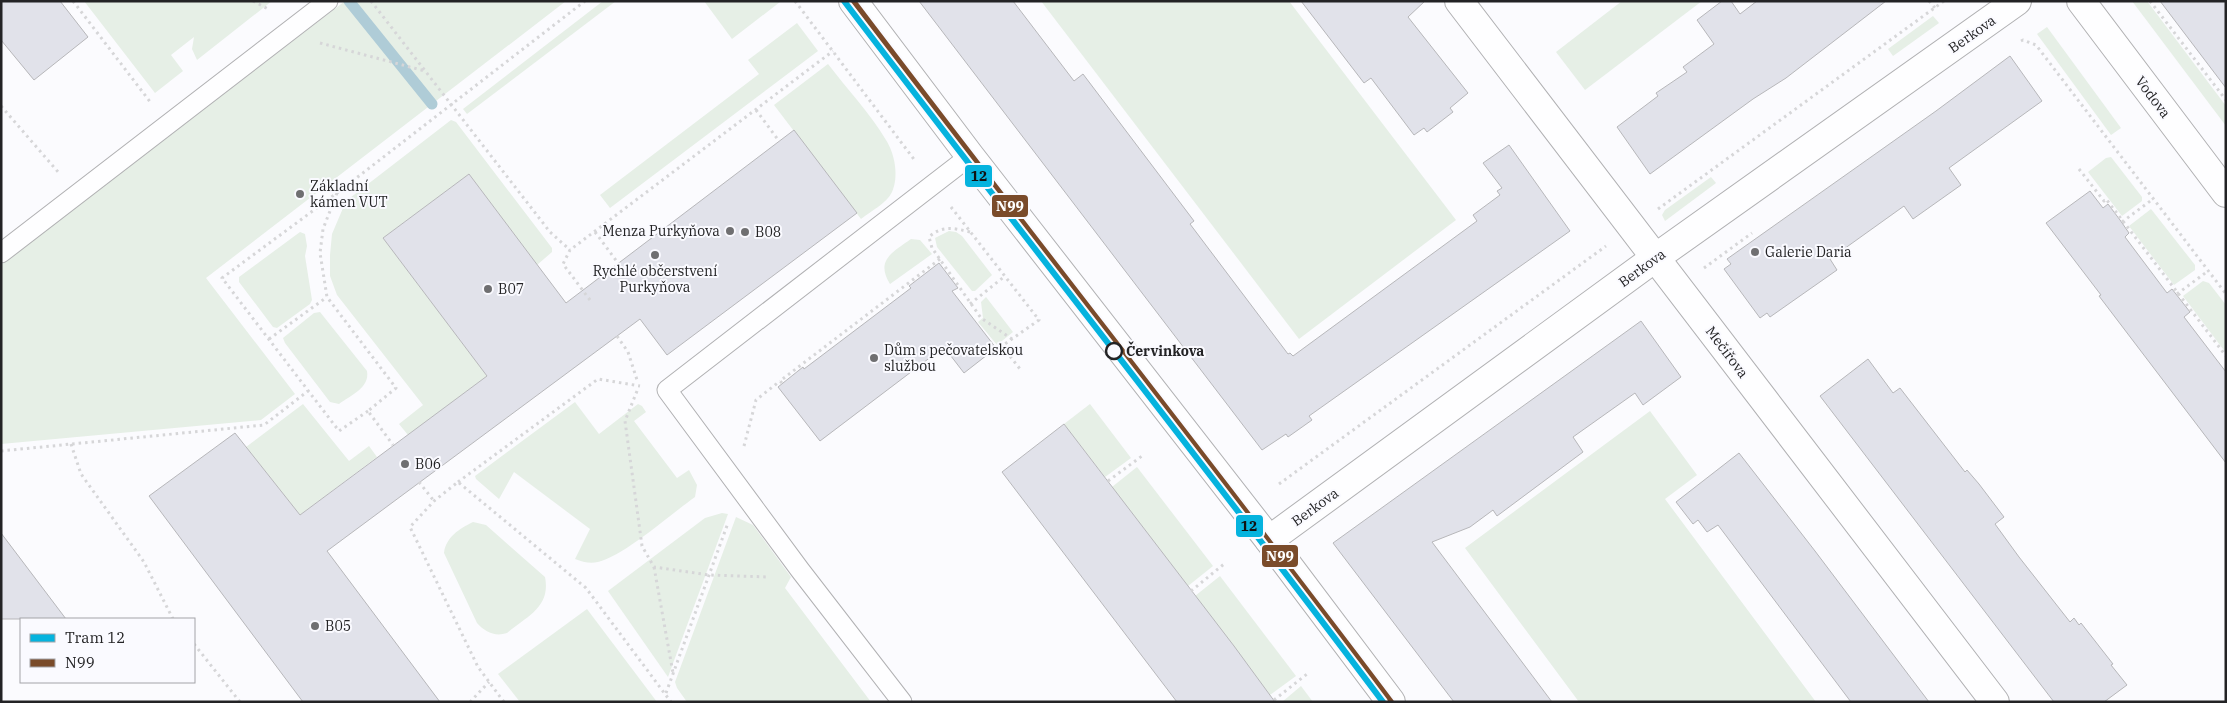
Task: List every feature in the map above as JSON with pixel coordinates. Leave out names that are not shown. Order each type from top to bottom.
[{"type":"street","points":[[853,1],[970,156],[1270,540],[1391,702]]},
{"type":"street","name":"Mečířova","points":[[1459,1],[1995,702]]},
{"type":"street","name":"Berkova","points":[[1270,540],[1655,258],[2017,1]]},
{"type":"street","name":"Vodova","points":[[2081,1],[2226,193]]},
{"type":"lane","points":[[1,253],[328,1]]},
{"type":"lane","points":[[902,702],[800,570],[667,390],[970,156]]},
{"type":"path","points":[[73,1],[153,106]]},
{"type":"path","points":[[252,1],[275,12]]},
{"type":"path","points":[[371,1],[550,232],[570,250]]},
{"type":"path","points":[[337,192],[323,229],[320,253],[327,297],[396,388],[339,431],[222,278],[585,1]]},
{"type":"path","points":[[795,1],[798,6]]},
{"type":"path","points":[[1929,1],[1934,8]]},
{"type":"path","points":[[2150,1],[2226,100]]},
{"type":"path","points":[[286,34],[426,72]]},
{"type":"path","points":[[2036,45],[2226,294]]},
{"type":"path","points":[[590,300],[564,264],[570,250],[833,51]]},
{"type":"path","points":[[1,106],[48,161]]},
{"type":"path","points":[[756,110],[779,141]]},
{"type":"path","points":[[2079,169],[2104,201],[2106,199],[2226,356]]},
{"type":"path","points":[[2122,222],[2153,199]]},
{"type":"path","points":[[970,232],[948,227],[936,231],[929,237],[932,248],[981,318],[1012,339]]},
{"type":"path","points":[[595,232],[618,263]]},
{"type":"path","points":[[666,694],[731,516],[735,480],[756,400],[940,259]]},
{"type":"path","points":[[2177,294],[2208,271]]},
{"type":"path","points":[[970,304],[1005,276]]},
{"type":"path","points":[[269,339],[327,297]]},
{"type":"path","points":[[998,352],[1002,346],[1039,320]]},
{"type":"path","points":[[617,336],[628,352],[639,386],[625,422],[642,546],[654,567],[673,674]]},
{"type":"path","points":[[1002,346],[1020,369]]},
{"type":"path","points":[[504,702],[478,667],[410,527],[434,501],[458,482],[598,379],[667,390]]},
{"type":"path","points":[[1,451],[264,424],[308,390]]},
{"type":"path","points":[[368,410],[394,445]]},
{"type":"path","points":[[71,444],[81,474],[144,562],[172,618]]},
{"type":"path","points":[[1108,481],[1142,456]]},
{"type":"path","points":[[419,482],[434,501]]},
{"type":"path","points":[[458,482],[586,588],[671,702]]},
{"type":"path","points":[[1191,591],[1224,564]]},
{"type":"path","points":[[654,567],[709,575],[789,577],[800,570]]},
{"type":"path","points":[[195,645],[240,702]]},
{"type":"path","points":[[1274,700],[1308,674]]},
{"type":"path","points":[[470,702],[489,682]]},
{"type":"shaded area","points":[[84,1],[272,1],[197,60],[192,49],[194,37],[171,55],[183,71],[155,93]]},
{"type":"shaded area","points":[[345,1],[566,1],[206,278],[295,394],[261,420],[1,444],[1,265]]},
{"type":"shaded area","points":[[603,1],[616,1],[467,114],[463,109]]},
{"type":"shaded area","points":[[704,1],[780,1],[780,2],[732,39]]},
{"type":"shaded area","points":[[1041,1],[1289,1],[1456,220],[1299,339]]},
{"type":"shaded area","points":[[1622,1],[1702,1],[1585,90],[1556,52]]},
{"type":"shaded area","points":[[2132,1],[2147,1],[2226,106],[2226,126]]},
{"type":"shaded area","points":[[1933,16],[1939,23],[1893,56],[1888,49]]},
{"type":"shaded area","points":[[797,23],[818,51],[610,208],[600,195],[759,74],[748,60]]},
{"type":"shaded area","points":[[2047,27],[2121,128],[2111,135],[2037,34]]},
{"type":"shaded area","points":[[828,64],[880,130],[894,159],[896,173],[890,196],[861,219],[774,105]]},
{"type":"shaded area","points":[[451,120],[456,122],[552,248],[552,252],[537,265],[469,174],[383,238],[487,376],[408,435],[399,424],[423,405],[337,295],[330,276],[332,234],[346,201]]},
{"type":"shaded area","points":[[2111,157],[2142,197],[2142,201],[2122,216],[2088,172],[2106,158]]},
{"type":"shaded area","points":[[1711,177],[1716,183],[1665,221],[1662,215],[1665,210]]},
{"type":"shaded area","points":[[2151,209],[2195,265],[2195,270],[2174,285],[2129,226]]},
{"type":"shaded area","points":[[949,231],[956,232],[962,236],[992,275],[975,291],[972,291],[937,247],[935,238]]},
{"type":"shaded area","points":[[300,232],[305,234],[307,246],[305,256],[312,300],[310,304],[277,328],[273,327],[239,282],[239,277]]},
{"type":"shaded area","points":[[911,239],[920,240],[932,254],[890,284],[884,269],[885,263],[892,253]]},
{"type":"shaded area","points":[[2203,281],[2209,283],[2226,305],[2226,353],[2183,296]]},
{"type":"shaded area","points":[[986,297],[1013,332],[997,345],[978,322],[983,318],[981,302]]},
{"type":"shaded area","points":[[320,312],[367,371],[366,382],[363,387],[339,404],[330,402],[283,338],[314,313]]},
{"type":"shaded area","points":[[575,402],[599,434],[638,404],[642,406],[646,412],[634,421],[677,478],[689,470],[697,485],[695,497],[647,534],[621,552],[595,563],[575,559],[590,529],[514,472],[499,499],[475,476]]},
{"type":"shaded area","points":[[303,404],[349,461],[369,446],[377,457],[300,515],[246,447]]},
{"type":"shaded area","points":[[1090,404],[1131,458],[1105,477],[1064,424]]},
{"type":"shaded area","points":[[1650,411],[1697,475],[1665,499],[1816,702],[1579,702],[1465,548]]},
{"type":"shaded area","points":[[1137,467],[1213,566],[1188,586],[1112,487]]},
{"type":"shaded area","points":[[722,513],[728,514],[668,677],[608,591],[705,518]]},
{"type":"shaded area","points":[[736,517],[753,525],[791,577],[785,588],[871,702],[687,702],[675,682]]},
{"type":"shaded area","points":[[473,522],[486,525],[545,577],[546,587],[541,603],[536,610],[507,633],[490,633],[477,623],[444,553],[450,538]]},
{"type":"shaded area","points":[[1220,576],[1296,676],[1270,695],[1195,596]]},
{"type":"shaded area","points":[[587,609],[657,702],[520,702],[498,674]]},
{"type":"shaded area","points":[[1301,686],[1313,702],[1282,702]]},
{"type":"building","points":[[1,1],[60,1],[88,37],[34,80],[1,40]]},
{"type":"building","points":[[919,1],[1013,1],[1074,81],[1083,74],[1194,221],[1190,224],[1288,354],[1290,353],[1293,356],[1477,221],[1473,215],[1500,195],[1497,191],[1502,188],[1483,163],[1509,145],[1570,231],[1309,416],[1312,420],[1288,437],[1286,434],[1262,450]]},
{"type":"building","points":[[1301,1],[1425,1],[1408,17],[1468,93],[1450,108],[1453,112],[1427,132],[1424,128],[1414,135],[1371,78],[1364,83]]},
{"type":"building","points":[[1722,1],[1731,1],[1740,14],[1757,1],[1886,1],[1786,78],[1753,99],[1650,174],[1617,127],[1658,96],[1656,93],[1687,72],[1683,67],[1714,44],[1697,20]]},
{"type":"building","points":[[2160,1],[2226,1],[2226,88]]},
{"type":"building","points":[[2010,56],[2042,101],[1949,168],[1961,185],[1913,219],[1904,206],[1830,259],[1837,270],[1770,317],[1767,313],[1760,318],[1724,269],[1731,264],[1727,259],[1936,111]]},
{"type":"building","points":[[794,130],[857,213],[667,355],[640,319],[327,551],[440,702],[303,702],[149,496],[235,433],[300,515],[487,376],[383,238],[469,174],[566,303]]},
{"type":"building","points":[[2090,191],[2103,208],[2108,204],[2129,233],[2125,237],[2167,293],[2172,289],[2190,312],[2184,317],[2226,372],[2226,463],[2046,223]]},
{"type":"building","name":"Dům s pečovatelskou službou","points":[[939,263],[958,288],[952,291],[996,348],[964,373],[944,347],[820,441],[778,387],[911,288],[909,286]]},
{"type":"building","points":[[1641,321],[1681,377],[1643,405],[1635,393],[1573,437],[1583,452],[1497,516],[1493,510],[1470,527],[1432,542],[1552,702],[1454,702],[1333,543]]},
{"type":"building","points":[[1868,359],[1893,393],[1900,388],[1965,472],[1967,470],[1979,484],[2004,517],[1995,524],[2019,557],[2070,622],[2074,618],[2079,625],[2081,623],[2127,685],[2104,702],[2054,702],[1820,396]]},
{"type":"building","points":[[1064,424],[1275,702],[1177,702],[1002,472]]},
{"type":"building","points":[[1739,453],[1929,702],[1851,702],[1718,525],[1707,532],[1698,520],[1693,524],[1676,502]]},
{"type":"building","points":[[1,533],[65,618],[1,619]]},
{"type":"waterway","points":[[349,1],[432,104]]},
{"type":"tram line","name":"12","points":[[844,1],[1383,702]]},
{"type":"transit line","name":"N99","points":[[853,1],[1391,702]]},
{"type":"place","name":"Základní kámen VUT","points":[[300,194]]},
{"type":"place","name":"Menza Purkyňova","points":[[730,231]]},
{"type":"place","name":"B08","points":[[745,232]]},
{"type":"place","name":"Galerie Daria","points":[[1755,252]]},
{"type":"place","name":"Rychlé občerstvení Purkyňova","points":[[655,255]]},
{"type":"place","name":"B07","points":[[488,289]]},
{"type":"place","name":"Červinkova","points":[[1114,351]]},
{"type":"place","name":"Dům s pečovatelskou službou","points":[[874,358]]},
{"type":"place","name":"B06","points":[[405,464]]},
{"type":"place","name":"B05","points":[[315,626]]}]
